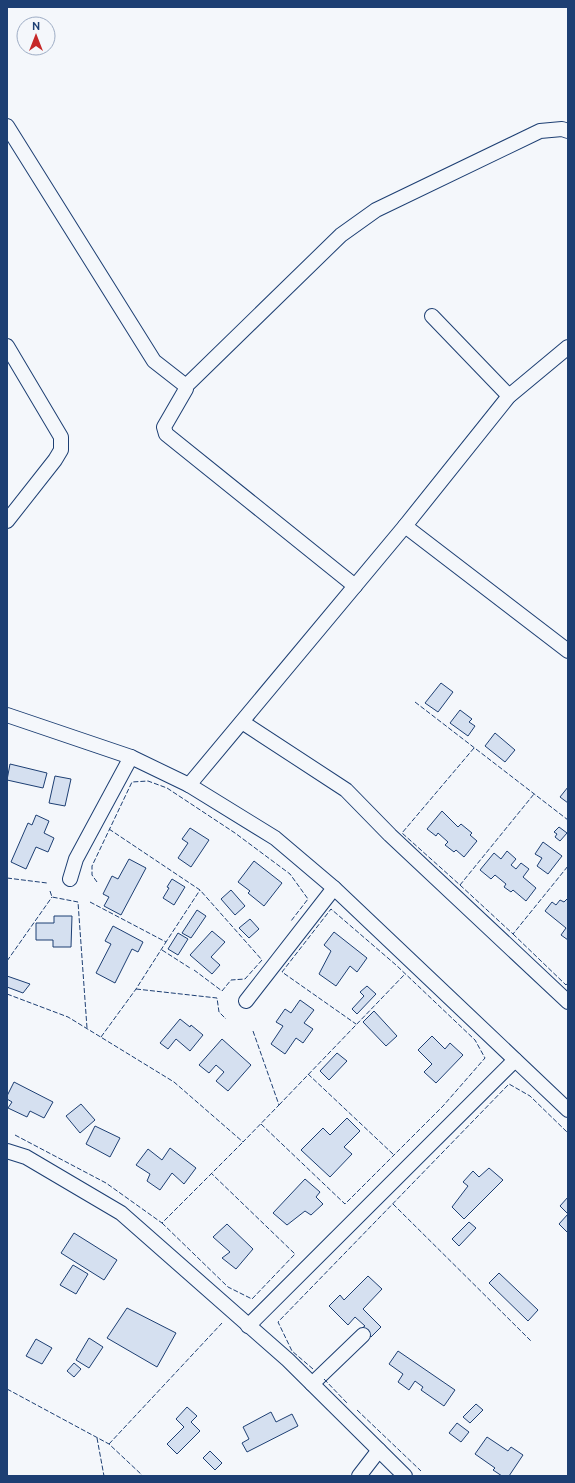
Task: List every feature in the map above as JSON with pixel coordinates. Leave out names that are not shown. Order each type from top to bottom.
[{"type":"street","points":[[7,126],[154,361],[186,386]]},
{"type":"street","points":[[355,586],[166,434],[164,427],[186,389],[186,386],[341,235],[376,210],[540,131],[562,129],[568,130]]},
{"type":"street","points":[[432,316],[509,396]]},
{"type":"street","points":[[7,346],[61,437],[61,450],[55,460],[7,521]]},
{"type":"street","points":[[189,786],[405,526],[509,396],[568,347]]},
{"type":"street","points":[[405,526],[568,651]]},
{"type":"street","points":[[7,715],[131,757],[189,786],[275,838],[334,888],[568,1110]]},
{"type":"street","points":[[242,722],[346,790],[385,829],[568,1002]]},
{"type":"street","points":[[70,879],[76,859],[131,757]]},
{"type":"street","points":[[246,1001],[334,888]]},
{"type":"street","points":[[248,1326],[514,1060]]},
{"type":"street","points":[[7,1150],[26,1158],[121,1213],[312,1384],[405,1476]]},
{"type":"street","points":[[312,1384],[363,1335]]},
{"type":"street","points":[[359,1476],[379,1450]]},
{"type":"building","points":[[441,683],[453,692],[438,712],[425,703]]},
{"type":"building","points":[[460,710],[472,719],[469,722],[475,726],[468,736],[450,723]]},
{"type":"building","points":[[495,733],[515,750],[505,762],[485,746]]},
{"type":"building","points":[[10,764],[47,773],[43,788],[7,780]]},
{"type":"building","points":[[55,776],[71,779],[65,806],[49,803]]},
{"type":"building","points":[[568,787],[568,803],[560,797]]},
{"type":"building","points":[[442,811],[458,827],[461,824],[472,833],[470,835],[477,841],[464,857],[456,850],[454,852],[445,845],[448,842],[438,833],[436,836],[427,829]]},
{"type":"building","points":[[36,815],[49,821],[44,833],[54,838],[48,852],[36,847],[26,869],[11,862],[28,823],[32,825]]},
{"type":"building","points":[[559,827],[567,833],[560,841],[555,837],[557,834],[554,832]]},
{"type":"building","points":[[190,828],[209,840],[191,867],[178,858],[188,843],[182,839]]},
{"type":"building","points":[[543,842],[562,856],[548,874],[537,866],[542,858],[535,854]]},
{"type":"building","points":[[507,851],[516,859],[511,865],[516,869],[521,863],[529,869],[523,877],[536,888],[526,901],[513,890],[511,892],[504,887],[506,884],[495,875],[491,879],[480,870],[494,853],[501,859]]},
{"type":"building","points":[[129,859],[146,868],[121,915],[104,906],[109,897],[103,894],[112,876],[118,879]]},
{"type":"building","points":[[254,861],[282,883],[264,906],[248,893],[250,891],[238,882]]},
{"type":"building","points":[[172,879],[185,887],[174,905],[163,898]]},
{"type":"building","points":[[231,890],[245,906],[235,915],[221,899]]},
{"type":"building","points":[[568,898],[568,940],[561,935],[566,928],[545,911],[552,902],[556,905],[560,900],[564,902]]},
{"type":"building","points":[[197,910],[206,916],[191,938],[182,933]]},
{"type":"building","points":[[54,916],[72,916],[71,947],[53,947],[53,940],[36,940],[36,923],[54,923]]},
{"type":"building","points":[[250,919],[259,929],[249,938],[239,928]]},
{"type":"building","points":[[113,926],[143,942],[138,952],[132,949],[115,983],[96,973],[111,944],[105,941]]},
{"type":"building","points":[[212,931],[225,942],[211,957],[220,965],[212,974],[190,955]]},
{"type":"building","points":[[334,932],[367,958],[357,972],[350,966],[336,986],[319,974],[331,951],[324,945]]},
{"type":"building","points":[[178,933],[188,939],[178,955],[168,949]]},
{"type":"building","points":[[7,976],[30,984],[23,993],[7,987]]},
{"type":"building","points":[[367,986],[376,994],[357,1014],[352,1009],[364,996],[360,992]]},
{"type":"building","points":[[300,1000],[314,1010],[304,1023],[313,1029],[303,1043],[296,1038],[285,1054],[271,1044],[283,1026],[276,1022],[285,1009],[291,1013]]},
{"type":"building","points":[[374,1011],[397,1036],[386,1046],[363,1022]]},
{"type":"building","points":[[180,1019],[190,1027],[191,1025],[203,1035],[190,1051],[176,1039],[168,1049],[160,1043]]},
{"type":"building","points":[[432,1036],[445,1049],[450,1043],[463,1055],[436,1083],[424,1072],[432,1064],[418,1050]]},
{"type":"building","points":[[222,1039],[251,1065],[228,1091],[216,1081],[224,1072],[216,1065],[209,1073],[199,1065]]},
{"type":"building","points":[[337,1053],[347,1061],[329,1080],[320,1071]]},
{"type":"building","points":[[14,1082],[53,1102],[44,1118],[30,1111],[27,1117],[8,1108],[12,1102],[7,1099],[7,1096]]},
{"type":"building","points":[[81,1104],[95,1120],[80,1133],[66,1116]]},
{"type":"building","points":[[347,1118],[360,1131],[344,1147],[352,1154],[330,1177],[301,1150],[323,1128],[330,1135]]},
{"type":"building","points":[[95,1126],[120,1138],[110,1157],[86,1144]]},
{"type":"building","points":[[170,1148],[196,1168],[184,1184],[172,1173],[160,1190],[147,1181],[150,1174],[136,1165],[148,1149],[162,1160]]},
{"type":"building","points":[[489,1168],[503,1180],[464,1219],[452,1207],[468,1186],[463,1182],[473,1171],[479,1177]]},
{"type":"building","points":[[305,1179],[320,1192],[316,1197],[323,1204],[311,1215],[305,1211],[287,1225],[273,1213]]},
{"type":"building","points":[[568,1197],[568,1214],[560,1206]]},
{"type":"building","points":[[568,1214],[568,1233],[559,1224]]},
{"type":"building","points":[[469,1222],[476,1228],[459,1246],[452,1239]]},
{"type":"building","points":[[227,1224],[253,1249],[236,1269],[222,1258],[230,1252],[213,1237]]},
{"type":"building","points":[[74,1233],[117,1260],[104,1280],[61,1253]]},
{"type":"building","points":[[73,1265],[88,1274],[76,1294],[60,1285]]},
{"type":"building","points":[[499,1273],[538,1310],[528,1321],[489,1283]]},
{"type":"building","points":[[368,1276],[382,1289],[363,1309],[381,1327],[371,1337],[362,1328],[365,1326],[355,1317],[348,1325],[329,1306],[340,1295],[344,1300]]},
{"type":"building","points":[[127,1308],[176,1333],[157,1367],[107,1338]]},
{"type":"building","points":[[89,1338],[103,1347],[89,1368],[76,1360]]},
{"type":"building","points":[[36,1339],[52,1348],[42,1364],[26,1356]]},
{"type":"building","points":[[398,1351],[455,1390],[444,1406],[421,1390],[423,1387],[415,1381],[409,1390],[398,1382],[403,1374],[389,1364]]},
{"type":"building","points":[[74,1363],[81,1369],[74,1377],[67,1371]]},
{"type":"building","points":[[476,1404],[483,1410],[470,1423],[463,1417]]},
{"type":"building","points":[[187,1407],[197,1416],[191,1422],[200,1431],[177,1454],[167,1444],[184,1427],[176,1419]]},
{"type":"building","points":[[271,1412],[276,1422],[292,1414],[298,1426],[247,1452],[242,1443],[249,1439],[243,1427]]},
{"type":"building","points":[[457,1423],[469,1432],[461,1442],[449,1433]]},
{"type":"building","points":[[487,1437],[508,1451],[511,1447],[523,1455],[509,1476],[502,1476],[493,1470],[495,1468],[475,1454]]},
{"type":"building","points":[[210,1451],[222,1463],[215,1470],[203,1458]]},
{"type":"fence","points":[[415,702],[568,820]]},
{"type":"fence","points":[[474,748],[402,833],[460,885],[534,794]]},
{"type":"fence","points":[[97,882],[92,875],[92,866],[132,782],[148,781],[167,788],[235,833],[290,874],[308,899],[291,921]]},
{"type":"fence","points":[[109,829],[200,890],[262,960],[245,979],[231,980],[222,991],[194,970]]},
{"type":"fence","points":[[460,885],[513,934],[568,866]]},
{"type":"fence","points":[[7,878],[47,883]]},
{"type":"fence","points":[[90,902],[166,942],[200,890]]},
{"type":"fence","points":[[50,891],[52,897],[78,902],[87,1028]]},
{"type":"fence","points":[[7,961],[52,897]]},
{"type":"fence","points":[[261,1124],[345,1204],[443,1106],[485,1058],[475,1040],[396,965],[331,909],[282,972],[356,1024]]},
{"type":"fence","points":[[513,934],[566,985],[568,982]]},
{"type":"fence","points":[[101,1037],[136,989],[166,942]]},
{"type":"fence","points":[[162,950],[190,968]]},
{"type":"fence","points":[[279,1105],[405,974]]},
{"type":"fence","points":[[136,989],[217,998],[219,1012],[226,1019]]},
{"type":"fence","points":[[7,994],[68,1017],[174,1082],[243,1142],[279,1105],[253,1031]]},
{"type":"fence","points":[[308,1074],[394,1155]]},
{"type":"fence","points":[[313,1369],[292,1351],[278,1322],[509,1084],[530,1096],[568,1133]]},
{"type":"fence","points":[[15,1135],[106,1183],[162,1223],[243,1142]]},
{"type":"fence","points":[[162,1223],[228,1287],[252,1299],[295,1254],[211,1173]]},
{"type":"fence","points":[[393,1204],[531,1341]]},
{"type":"fence","points":[[109,1444],[222,1323]]},
{"type":"fence","points":[[324,1379],[347,1403]]},
{"type":"fence","points":[[7,1389],[109,1444],[143,1476]]},
{"type":"fence","points":[[357,1410],[421,1471]]},
{"type":"fence","points":[[97,1438],[104,1476]]}]
